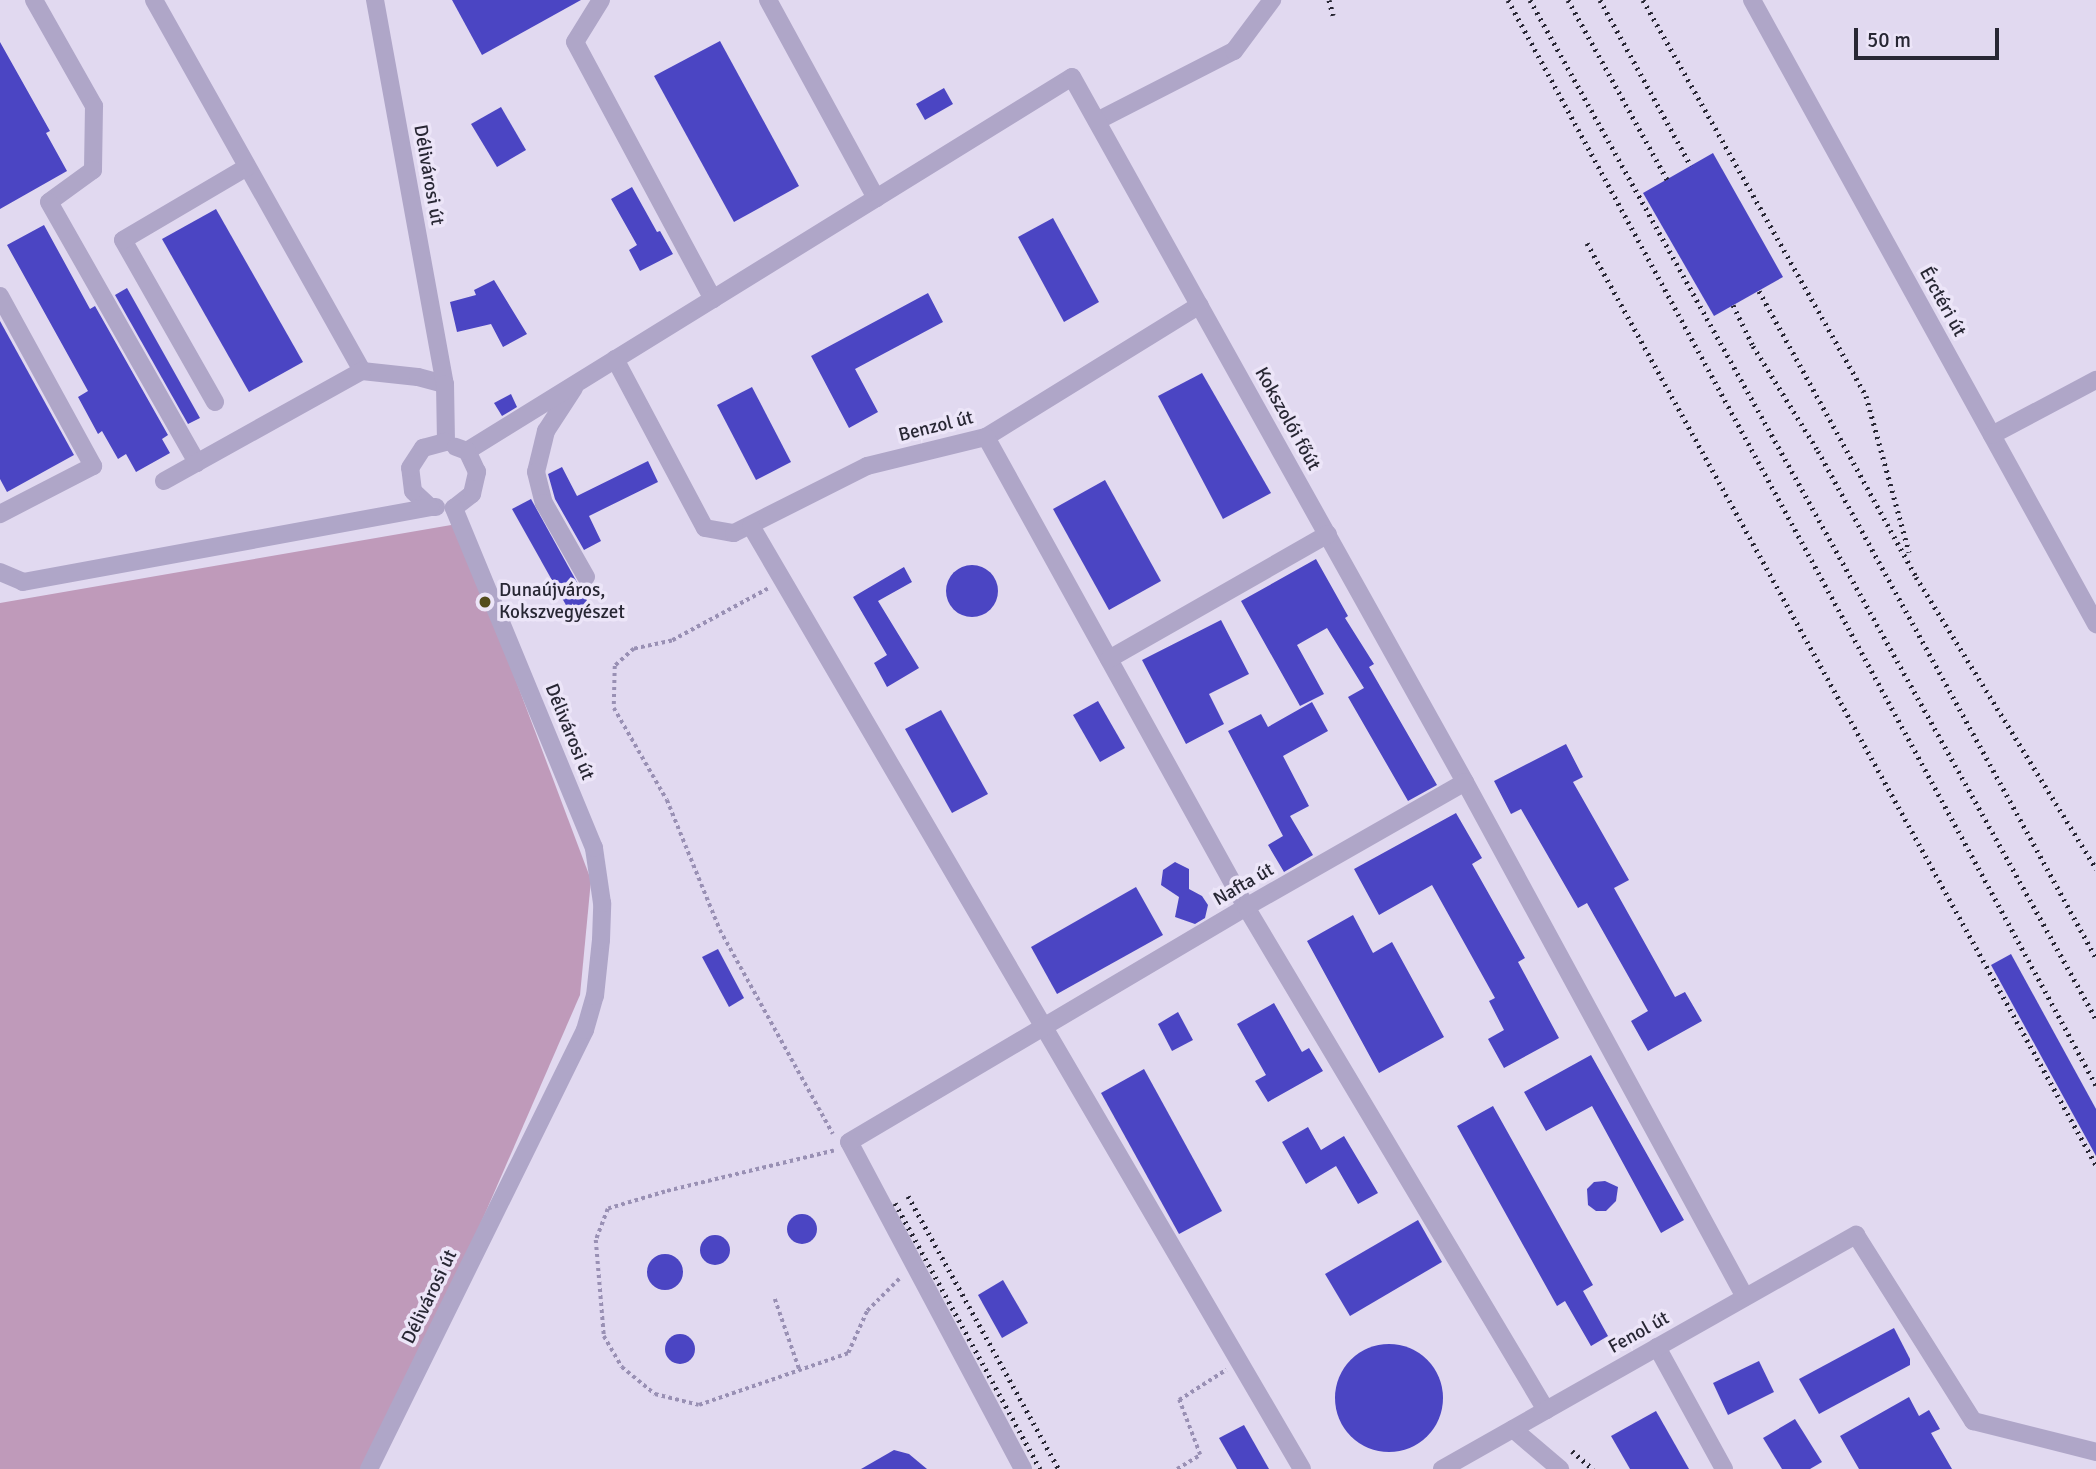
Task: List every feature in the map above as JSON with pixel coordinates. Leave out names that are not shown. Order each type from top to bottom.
[{"type":"street","points":[[34,0],[94,106],[93,170],[49,202],[197,463]]},
{"type":"street","points":[[154,0],[362,371]]},
{"type":"street","name":"Délivárosi út","points":[[376,0],[445,384],[446,442]]},
{"type":"street","points":[[601,0],[575,42],[713,299]]},
{"type":"street","points":[[467,451],[876,198],[768,0]]},
{"type":"street","points":[[1097,121],[1234,51],[1272,0]]},
{"type":"street","name":"Érctéri út","points":[[1752,0],[2096,624]]},
{"type":"street","name":"Kokszolói főút","points":[[876,198],[1072,76],[1465,782],[1745,1297]]},
{"type":"street","points":[[215,402],[123,240],[247,167]]},
{"type":"street","points":[[0,296],[93,466],[0,514]]},
{"type":"street","name":"Benzol út","points":[[615,359],[705,528],[734,533],[867,466],[986,437],[1200,304]]},
{"type":"street","points":[[164,481],[362,371],[418,377],[445,384]]},
{"type":"street","points":[[1992,435],[2096,380]]},
{"type":"street","points":[[578,383],[546,431],[536,472],[544,503],[586,577]]},
{"type":"street","points":[[986,437],[1246,907],[1546,1410]]},
{"type":"street","points":[[0,572],[23,582],[430,507],[454,508],[472,494],[475,483],[477,472],[467,451],[446,442],[423,448],[410,468],[413,491],[430,507]]},
{"type":"street","name":"Délivárosi út","points":[[369,1469],[585,1030],[595,996],[601,940],[602,903],[594,849],[454,508]]},
{"type":"street","points":[[751,526],[1302,1469]]},
{"type":"street","points":[[1109,659],[1328,534]]},
{"type":"street","name":"Nafta út","points":[[849,1142],[1246,907],[1465,782]]},
{"type":"street","points":[[849,1142],[1023,1469]]},
{"type":"street","name":"Fenol út","points":[[1442,1469],[1856,1234],[1973,1421],[2096,1452]]},
{"type":"street","points":[[1657,1347],[1724,1469]]},
{"type":"street","points":[[1513,1429],[1560,1469]]},
{"type":"path","points":[[783,581],[672,641],[634,649],[615,666],[614,708],[667,800],[727,942],[833,1134],[849,1142],[837,1150],[665,1192],[608,1209],[596,1240],[604,1336],[622,1367],[655,1394],[699,1405],[848,1353],[867,1311],[915,1265]]},
{"type":"path","points":[[775,1299],[800,1371]]},
{"type":"path","points":[[1177,1469],[1199,1455],[1179,1400],[1239,1361]]},
{"type":"shaded area","points":[[457,524],[591,880],[580,995],[374,1469],[0,1469],[0,603]]},
{"type":"building","points":[[452,0],[581,0],[482,55]]},
{"type":"building","points":[[720,41],[799,186],[734,222],[654,76]]},
{"type":"building","points":[[0,42],[50,131],[46,133],[67,171],[0,209]]},
{"type":"building","points":[[944,88],[953,104],[925,120],[916,104]]},
{"type":"building","points":[[501,107],[526,150],[497,167],[471,124]]},
{"type":"building","points":[[1713,153],[1783,277],[1714,316],[1643,193]]},
{"type":"building","points":[[632,187],[657,232],[660,231],[673,254],[640,271],[629,250],[637,245],[611,199]]},
{"type":"building","points":[[216,209],[303,362],[249,392],[162,239]]},
{"type":"building","points":[[1053,218],[1099,302],[1064,322],[1018,237]]},
{"type":"building","points":[[44,225],[90,309],[95,306],[168,435],[162,439],[170,453],[136,472],[126,454],[118,459],[102,431],[98,434],[78,397],[88,391],[7,245]]},
{"type":"building","points":[[494,280],[527,334],[503,347],[491,324],[457,332],[450,302],[476,295],[474,290]]},
{"type":"building","points":[[127,288],[200,418],[188,424],[115,295]]},
{"type":"building","points":[[928,293],[943,322],[855,369],[878,412],[849,428],[811,356]]},
{"type":"building","points":[[0,321],[74,455],[7,492],[0,479]]},
{"type":"building","points":[[1202,373],[1271,493],[1223,519],[1158,396]]},
{"type":"building","points":[[752,387],[791,462],[756,480],[717,405]]},
{"type":"building","points":[[511,394],[517,407],[502,416],[494,403]]},
{"type":"building","points":[[648,461],[658,482],[589,516],[601,541],[584,550],[555,499],[548,474],[562,467],[577,496]]},
{"type":"building","points":[[1105,480],[1161,581],[1109,610],[1053,509]]},
{"type":"building","points":[[531,499],[589,604],[571,614],[512,509]]},
{"type":"building","points":[[1316,559],[1348,616],[1345,618],[1374,664],[1369,667],[1437,785],[1408,801],[1348,697],[1364,688],[1327,628],[1297,645],[1324,694],[1300,706],[1241,601]]},
{"type":"building","points":[[972,565],[982,567],[990,573],[996,581],[996,601],[990,609],[982,615],[972,617],[962,615],[954,609],[948,601],[946,591],[948,581],[954,573],[962,567]]},
{"type":"building","points":[[904,567],[912,582],[878,601],[919,668],[887,687],[874,663],[887,655],[853,597]]},
{"type":"building","points":[[1221,620],[1249,674],[1209,694],[1224,724],[1186,744],[1142,660]]},
{"type":"building","points":[[1098,701],[1125,748],[1100,762],[1073,715]]},
{"type":"building","points":[[1312,702],[1328,731],[1283,756],[1309,806],[1290,816],[1313,855],[1284,872],[1268,845],[1283,836],[1228,731],[1261,714],[1268,727]]},
{"type":"building","points":[[941,710],[988,794],[952,813],[905,729]]},
{"type":"building","points":[[1566,744],[1583,777],[1573,782],[1629,880],[1614,888],[1675,997],[1685,992],[1702,1021],[1648,1051],[1631,1021],[1648,1011],[1587,903],[1578,908],[1521,809],[1511,814],[1494,781]]},
{"type":"building","points":[[1456,813],[1482,858],[1472,864],[1525,958],[1518,962],[1559,1038],[1504,1068],[1488,1039],[1504,1030],[1489,1001],[1495,998],[1432,885],[1379,915],[1354,869]]},
{"type":"building","points":[[1175,862],[1189,869],[1189,889],[1202,896],[1208,905],[1205,918],[1195,924],[1175,917],[1179,897],[1161,885],[1163,870]]},
{"type":"building","points":[[1136,887],[1163,935],[1057,994],[1031,947]]},
{"type":"building","points":[[1353,915],[1373,953],[1392,942],[1444,1037],[1379,1073],[1307,941]]},
{"type":"building","points":[[718,949],[744,998],[729,1007],[702,957]]},
{"type":"building","points":[[2011,954],[2096,1109],[2096,1156],[1991,965]]},
{"type":"building","points":[[1274,1003],[1302,1052],[1309,1048],[1323,1071],[1268,1102],[1255,1081],[1266,1075],[1237,1024]]},
{"type":"building","points":[[1178,1012],[1193,1040],[1172,1051],[1158,1024]]},
{"type":"building","points":[[1591,1055],[1684,1220],[1661,1233],[1592,1106],[1546,1131],[1524,1092]]},
{"type":"building","points":[[1144,1069],[1222,1211],[1179,1234],[1101,1093]]},
{"type":"building","points":[[1493,1106],[1593,1285],[1583,1291],[1608,1336],[1591,1346],[1565,1301],[1557,1306],[1457,1126]]},
{"type":"building","points":[[1308,1127],[1321,1150],[1344,1136],[1378,1193],[1358,1204],[1336,1166],[1306,1184],[1282,1142]]},
{"type":"building","points":[[1605,1181],[1618,1187],[1616,1201],[1606,1211],[1596,1211],[1588,1205],[1587,1189],[1594,1182]]},
{"type":"building","points":[[802,1214],[813,1218],[817,1229],[813,1240],[802,1244],[791,1240],[787,1229],[791,1218]]},
{"type":"building","points":[[1418,1220],[1442,1262],[1350,1316],[1325,1274]]},
{"type":"building","points":[[715,1235],[726,1239],[730,1250],[726,1261],[715,1265],[704,1261],[700,1250],[704,1239]]},
{"type":"building","points":[[665,1254],[678,1259],[683,1272],[678,1285],[665,1290],[652,1285],[647,1272],[652,1259]]},
{"type":"building","points":[[1003,1280],[1028,1323],[1002,1338],[978,1295]]},
{"type":"building","points":[[1894,1328],[1910,1359],[1910,1365],[1819,1414],[1799,1379]]},
{"type":"building","points":[[680,1334],[691,1338],[695,1349],[691,1360],[680,1364],[669,1360],[665,1349],[669,1338]]},
{"type":"building","points":[[1389,1344],[1410,1348],[1428,1359],[1439,1377],[1443,1398],[1439,1419],[1428,1437],[1410,1448],[1389,1452],[1368,1448],[1350,1437],[1339,1419],[1335,1398],[1339,1377],[1350,1359],[1368,1348]]},
{"type":"building","points":[[1759,1361],[1774,1392],[1728,1415],[1713,1383]]},
{"type":"building","points":[[1909,1397],[1919,1416],[1929,1410],[1940,1429],[1931,1433],[1952,1469],[1859,1469],[1840,1436]]},
{"type":"building","points":[[1656,1411],[1689,1469],[1630,1469],[1611,1436]]},
{"type":"building","points":[[1795,1419],[1822,1462],[1810,1469],[1782,1469],[1763,1438]]},
{"type":"building","points":[[1244,1425],[1269,1469],[1237,1469],[1219,1438]]},
{"type":"building","points":[[894,1450],[909,1454],[927,1469],[861,1469]]},
{"type":"railway","points":[[1329,0],[1333,15]]},
{"type":"railway","points":[[1508,0],[2096,1085]]},
{"type":"railway","points":[[1530,0],[2096,1019]]},
{"type":"railway","points":[[1568,0],[1667,179]]},
{"type":"railway","points":[[1600,0],[1691,166]]},
{"type":"railway","points":[[1643,0],[1866,396],[1909,552]]},
{"type":"railway","points":[[1587,243],[2096,1165]]},
{"type":"railway","points":[[1759,291],[1916,577],[2096,869]]},
{"type":"railway","points":[[1733,305],[1753,346],[1818,451],[2096,958]]},
{"type":"railway","points":[[908,1196],[1059,1469]]},
{"type":"railway","points":[[895,1203],[1040,1469]]},
{"type":"railway","points":[[1572,1451],[1593,1469]]},
{"type":"place","name":"Dunaújváros, Kokszvegyészet","points":[[485,602]]}]
